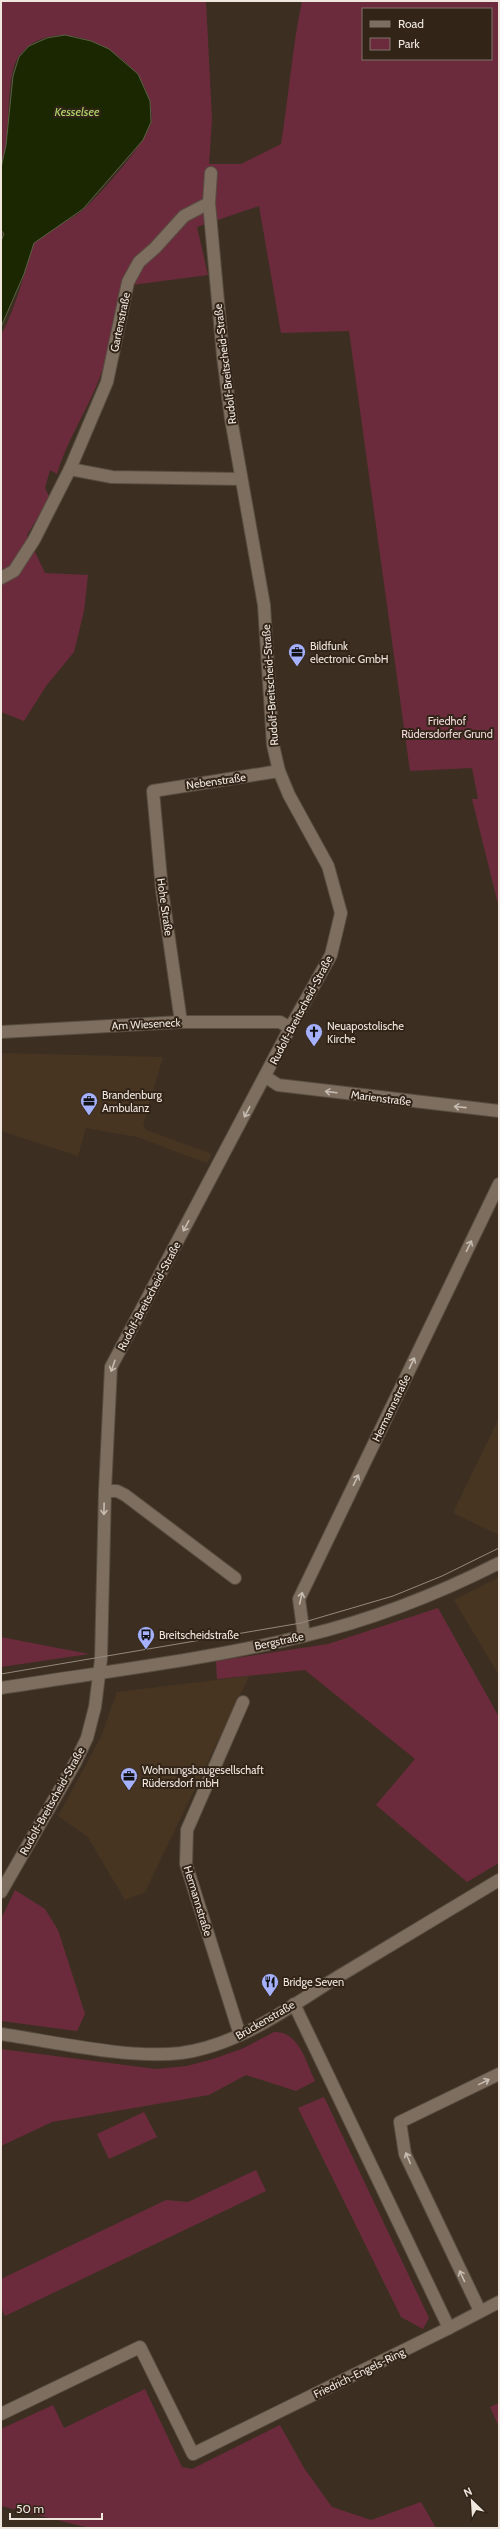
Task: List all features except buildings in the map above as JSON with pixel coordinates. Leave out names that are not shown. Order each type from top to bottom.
[{"type":"street","name":"Rudolf-Breitscheid-Straße","points":[[1,1892],[75,1763],[87,1738],[95,1707],[101,1653],[105,1491],[111,1367],[266,1077],[290,1028],[331,955],[341,913],[328,866],[289,795],[279,770],[273,745],[264,605],[241,479],[223,356],[209,203],[211,173]]},
{"type":"street","name":"Gartenstraße","points":[[1,578],[14,571],[30,546],[70,469],[106,382],[128,282],[139,262],[155,248],[184,216],[209,203]]},
{"type":"street","points":[[70,469],[112,477],[241,479]]},
{"type":"street","name":"Nebenstraße","points":[[153,791],[279,770]]},
{"type":"street","name":"Hohe Straße","points":[[153,791],[162,890],[182,1022]]},
{"type":"street","name":"Am Wieseneck","points":[[1,1032],[182,1022],[280,1022],[290,1028]]},
{"type":"street","name":"Marienstraße","points":[[266,1077],[278,1085],[499,1111]]},
{"type":"street","name":"Hermannstraße","points":[[304,1636],[299,1599],[499,1184]]},
{"type":"street","points":[[105,1491],[117,1491],[125,1495],[235,1578]]},
{"type":"street","name":"Bergstraße","points":[[1,1688],[98,1673],[304,1636],[396,1607],[469,1578],[499,1563]]},
{"type":"street","name":"Hermannstraße","points":[[240,2035],[186,1864],[187,1830],[243,1702]]},
{"type":"street","name":"Brückenstraße","points":[[1,2034],[122,2052],[163,2054],[202,2049],[240,2035],[499,1880]]},
{"type":"street","points":[[294,2004],[449,2328],[499,2302]]},
{"type":"street","points":[[480,2311],[405,2154],[400,2122],[499,2074]]},
{"type":"street","name":"Friedrich-Engels-Ring","points":[[1,2414],[140,2347],[193,2454],[449,2328]]},
{"type":"shaded area","points":[[1,1053],[163,1057],[143,1125],[146,1130],[212,1154],[207,1163],[137,1137],[86,1128],[78,1156],[1,1131]]},
{"type":"shaded area","points":[[499,1418],[499,1535],[453,1513]]},
{"type":"shaded area","points":[[499,1577],[499,1675],[454,1600]]},
{"type":"shaded area","points":[[249,1676],[145,1892],[125,1900],[88,1837],[58,1816],[101,1737],[117,1692]]},
{"type":"green space","name":"Friedhof Rüdersdorfer Grund","points":[[1,1],[206,1],[212,119],[209,164],[241,164],[281,144],[302,1],[499,1],[499,908],[472,799],[478,799],[472,768],[410,771],[349,331],[281,333],[259,206],[197,227],[208,275],[124,286],[113,337],[101,375],[65,452],[57,474],[50,470],[45,488],[50,498],[27,535],[45,573],[88,575],[84,611],[74,652],[46,686],[24,721],[1,712],[1,335],[16,301],[31,250],[35,242],[46,233],[83,210],[122,168],[148,131],[151,122],[150,99],[140,78],[123,60],[103,46],[80,38],[57,35],[36,41],[19,56],[12,74],[4,156],[1,166]]},
{"type":"green space","points":[[438,1608],[499,1717],[499,1863],[467,1882],[376,1805],[415,1759],[305,1670],[217,1679],[216,1661],[328,1644]]},
{"type":"green space","points":[[1,1637],[89,1654],[1,1667]]},
{"type":"green space","points":[[15,1890],[45,1909],[58,1930],[85,2014],[77,2031],[1,2021],[1,1919]]},
{"type":"green space","points":[[274,2032],[283,2033],[296,2042],[305,2057],[315,2081],[296,2091],[246,2075],[209,2095],[52,2122],[1,2146],[1,2049],[156,2069],[187,2066],[213,2059],[244,2048]]},
{"type":"green space","points":[[324,2097],[429,2318],[423,2329],[401,2317],[298,2108]]},
{"type":"green space","points":[[144,2112],[157,2137],[109,2159],[97,2134]]},
{"type":"green space","points":[[256,2170],[266,2191],[5,2316],[1,2308],[1,2279],[166,2200],[188,2202]]},
{"type":"green space","points":[[145,2389],[182,2467],[192,2469],[280,2425],[304,2468],[332,2507],[371,2520],[421,2502],[436,2528],[89,2528],[1,2506],[1,2429],[53,2405],[64,2428]]},
{"type":"green space","points":[[499,2403],[499,2427],[490,2407]]},
{"type":"water","name":"Kesselsee","points":[[65,35],[91,41],[109,49],[138,74],[150,101],[151,122],[143,140],[83,209],[34,243],[24,274],[1,327],[1,241],[4,234],[1,230],[1,168],[6,145],[13,76],[19,57],[29,46],[47,38]]},
{"type":"tram line","points":[[1,1674],[301,1623],[393,1596],[442,1576],[499,1548]]},
{"type":"place","name":"Bildfunk electronic GmbH","points":[[297,667]]},
{"type":"place","name":"Neuapostolische Kirche","points":[[314,1047]]},
{"type":"place","name":"Brandenburg Ambulanz","points":[[89,1116]]},
{"type":"place","name":"Breitscheidstraße","points":[[146,1650]]},
{"type":"place","name":"Wohnungsbaugesellschaft Rüdersdorf mbH","points":[[129,1791]]},
{"type":"place","name":"Bridge Seven","points":[[270,1997]]}]
